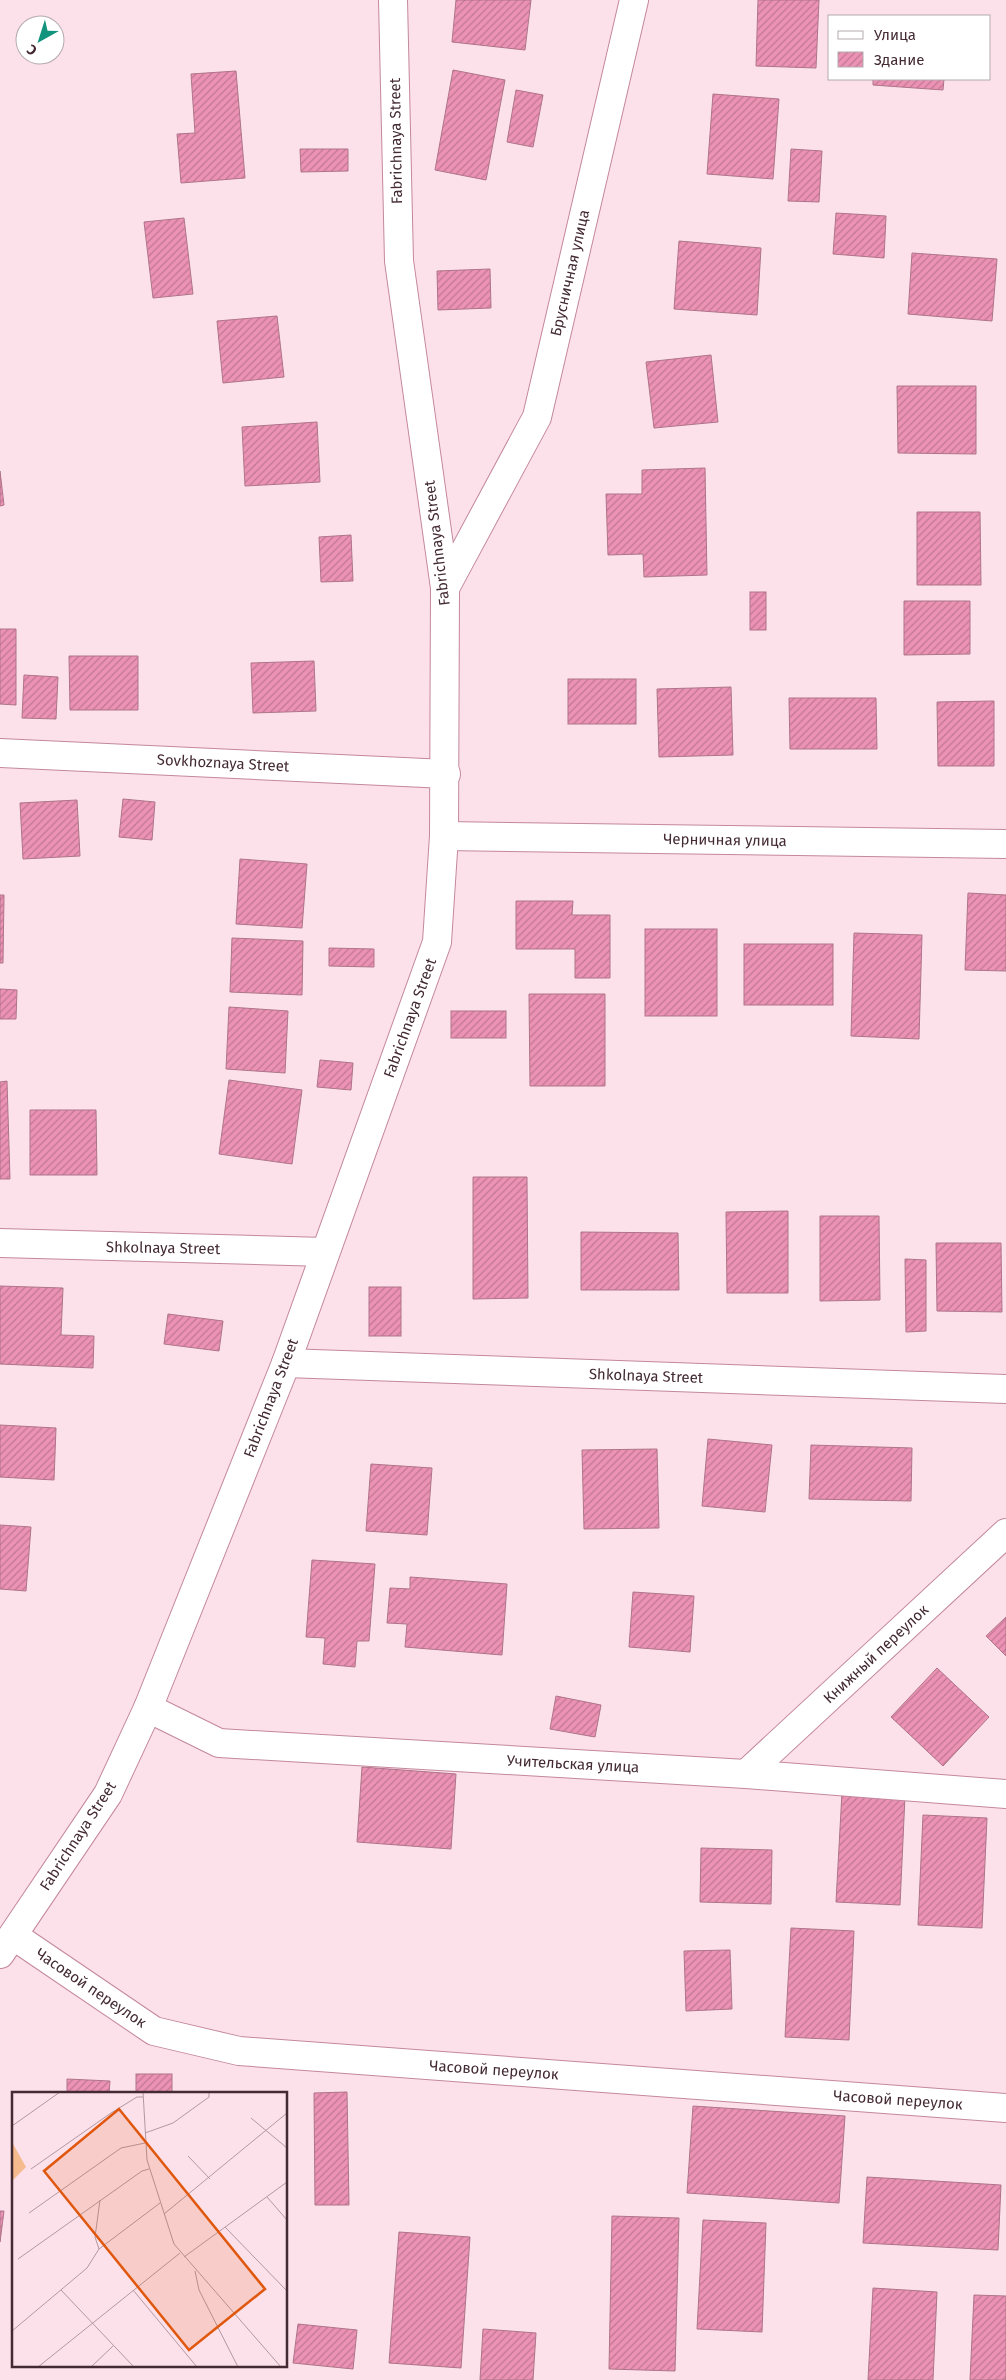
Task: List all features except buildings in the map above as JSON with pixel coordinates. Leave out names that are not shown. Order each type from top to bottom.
[{"type":"street","name":"Fabrichnaya Street","points":[[7,1945],[108,1794],[148,1708],[286,1363],[437,942],[446,774],[445,588],[399,261],[393,0]]},
{"type":"street","name":"Брусничная улица","points":[[445,588],[537,417],[634,0]]},
{"type":"street","name":"Sovkhoznaya Street","points":[[0,753],[446,774]]},
{"type":"street","name":"Черничная улица","points":[[444,836],[1006,844]]},
{"type":"street","name":"Shkolnaya Street","points":[[0,1244],[325,1252]]},
{"type":"street","name":"Shkolnaya Street","points":[[286,1363],[1006,1389]]},
{"type":"street","name":"Книжный переулок","points":[[746,1774],[1006,1533]]},
{"type":"street","name":"Учительская улица","points":[[148,1708],[219,1743],[746,1774],[1006,1794]]},
{"type":"street","name":"Часовой переулок","points":[[7,1945],[154,2030],[239,2051],[1006,2108]]}]
